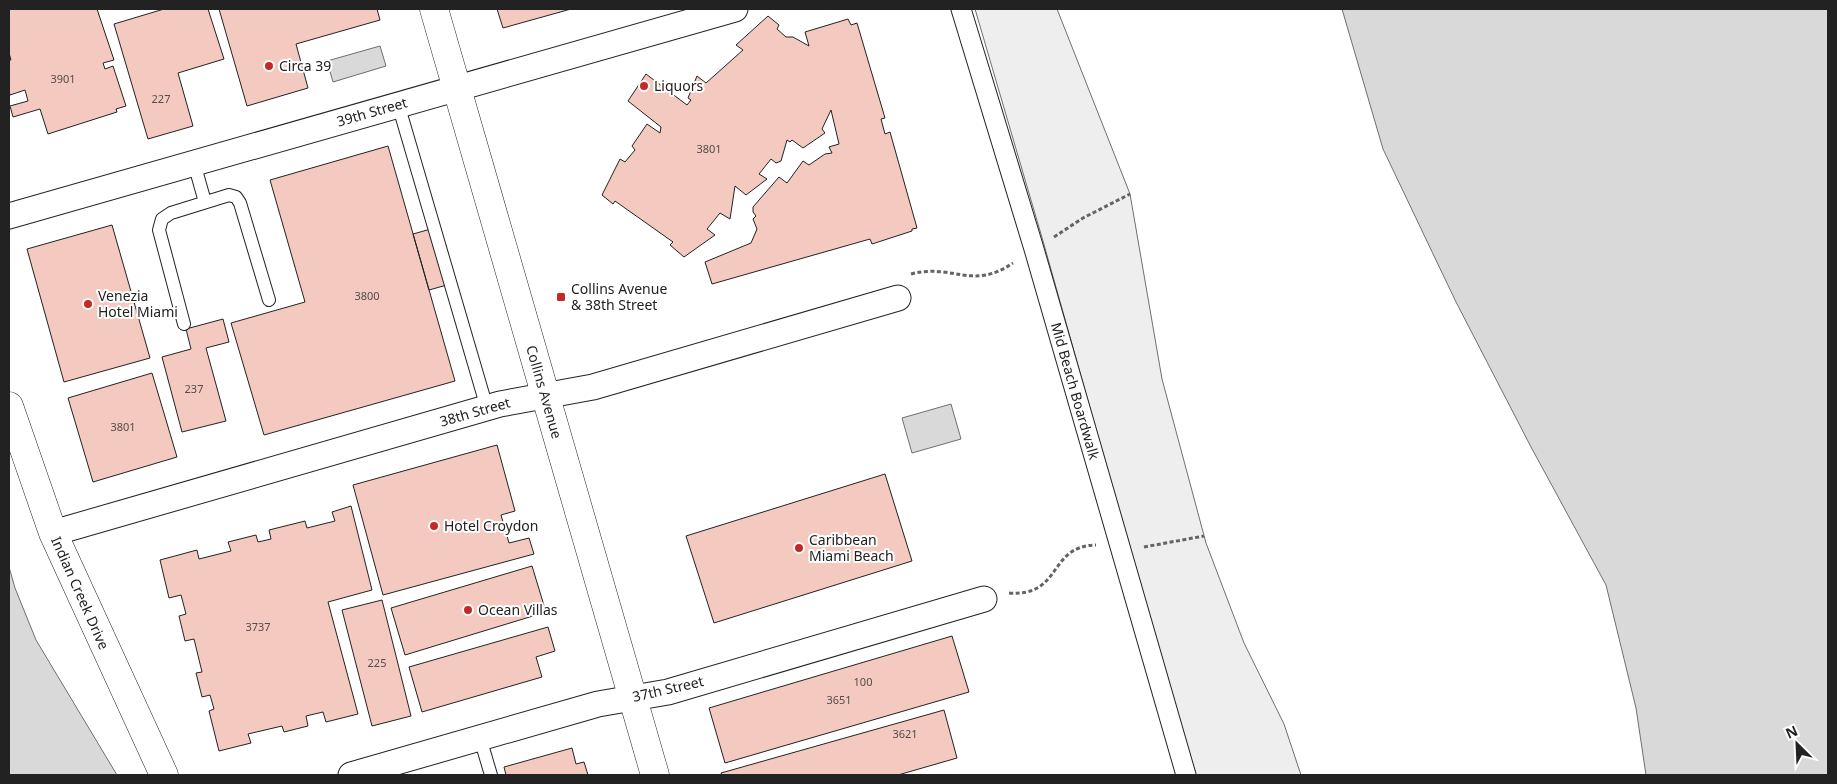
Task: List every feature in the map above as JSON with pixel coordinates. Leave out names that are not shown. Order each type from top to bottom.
[{"type":"main road","name":"Collins Avenue","points":[[434,9],[655,775]]},
{"type":"main road","name":"Indian Creek Drive","points":[[9,406],[53,533],[164,775]]},
{"type":"street","name":"39th Street","points":[[9,216],[735,9]]},
{"type":"street","name":"Mid Beach Boardwalk","points":[[961,9],[1034,249],[1186,775]]},
{"type":"street","name":"38th Street","points":[[53,533],[487,408],[593,386],[898,298]]},
{"type":"street","name":"37th Street","points":[[351,775],[598,704],[668,692],[992,595]]},
{"type":"lane","points":[[398,104],[487,408]]},
{"type":"lane","points":[[194,163],[205,202]]},
{"type":"lane","points":[[184,324],[159,230],[162,219],[171,213],[205,202],[230,195],[236,197],[240,203],[269,300]]},
{"type":"lane","points":[[480,738],[491,775]]},
{"type":"path","points":[[909,275],[938,271],[980,278],[1007,268],[1083,218],[1130,194]]},
{"type":"path","points":[[992,595],[1037,590],[1074,548],[1096,545],[1121,551],[1204,536]]},
{"type":"shaded area","points":[[975,9],[1057,9],[1130,194],[1162,379],[1206,543],[1244,643],[1284,724],[1301,775],[1196,775],[1172,700],[1043,241]]},
{"type":"shaded area","points":[[1342,9],[1828,9],[1828,775],[1646,775],[1636,708],[1606,585],[1531,447],[1456,302],[1383,149]]},
{"type":"shaded area","points":[[380,46],[386,66],[333,82],[327,61]]},
{"type":"shaded area","points":[[951,404],[961,439],[912,453],[902,418]]},
{"type":"shaded area","points":[[9,567],[15,588],[36,640],[117,775],[9,775]]},
{"type":"building","points":[[9,9],[97,9],[114,60],[103,63],[105,69],[113,66],[126,106],[116,109],[117,112],[48,134],[40,109],[13,117],[10,106],[28,101],[25,90],[10,95],[9,91],[9,60],[11,60],[9,53]]},
{"type":"building","points":[[164,9],[208,9],[224,59],[178,73],[193,126],[148,139],[114,24]]},
{"type":"building","name":"Circa 39","points":[[219,9],[377,9],[380,20],[296,44],[308,88],[247,106]]},
{"type":"building","points":[[497,9],[571,9],[503,28]]},
{"type":"building","points":[[768,16],[779,25],[777,29],[786,37],[793,37],[809,46],[805,32],[848,19],[851,25],[857,23],[885,118],[881,119],[885,134],[890,132],[917,228],[872,244],[870,239],[712,284],[705,262],[751,243],[757,229],[753,219],[756,216],[753,212],[753,207],[779,177],[787,183],[803,161],[809,165],[825,154],[832,153],[829,147],[839,144],[831,110],[822,129],[825,133],[803,148],[792,140],[790,142],[787,140],[781,161],[776,163],[771,159],[759,174],[767,179],[746,195],[735,186],[730,219],[720,213],[707,229],[715,235],[684,257],[670,245],[673,242],[615,201],[613,204],[602,195],[620,159],[625,162],[635,150],[632,146],[647,124],[660,133],[661,127],[628,101],[646,74],[687,105],[691,100],[688,98],[697,76],[706,83],[743,50],[736,45]]},
{"type":"building","points":[[388,146],[455,381],[264,435],[231,323],[305,302],[270,180]]},
{"type":"building","name":"Venezia Hotel Miami","points":[[112,225],[150,358],[64,382],[27,249]]},
{"type":"building","points":[[438,227],[454,283],[429,290],[413,234]]},
{"type":"building","points":[[223,319],[229,342],[206,348],[226,421],[182,432],[162,357],[191,349],[186,329]]},
{"type":"building","points":[[152,373],[177,457],[93,482],[68,398]]},
{"type":"building","name":"Hotel Croydon","points":[[497,445],[515,511],[501,515],[509,543],[529,538],[534,554],[383,595],[353,485]]},
{"type":"building","name":"Caribbean Miami Beach","points":[[885,474],[912,561],[714,623],[686,536]]},
{"type":"building","points":[[351,506],[372,590],[328,602],[358,714],[326,722],[323,712],[306,716],[308,726],[284,732],[282,726],[248,734],[251,743],[219,751],[209,711],[214,709],[210,695],[202,697],[196,673],[202,672],[194,639],[185,641],[179,616],[186,614],[181,595],[169,598],[160,560],[197,550],[199,559],[231,551],[228,542],[256,535],[258,542],[271,539],[269,530],[305,521],[307,528],[335,521],[332,512]]},
{"type":"building","name":"Ocean Villas","points":[[532,566],[546,612],[405,655],[391,608]]},
{"type":"building","points":[[382,600],[411,716],[372,726],[342,610]]},
{"type":"building","points":[[548,627],[555,651],[536,657],[542,677],[422,712],[409,667]]},
{"type":"building","points":[[952,636],[969,692],[725,763],[709,708]]},
{"type":"building","points":[[944,710],[957,758],[898,775],[722,775],[721,773]]},
{"type":"building","points":[[572,748],[576,764],[584,762],[588,775],[506,775],[504,767]]},
{"type":"place","name":"Circa 39","points":[[269,66]]},
{"type":"place","name":"Liquors","points":[[644,86]]},
{"type":"place","name":"Collins Avenue & 38th Street","points":[[561,297]]},
{"type":"place","name":"Venezia Hotel Miami","points":[[88,304]]},
{"type":"place","name":"Hotel Croydon","points":[[434,526]]},
{"type":"place","name":"Caribbean Miami Beach","points":[[799,548]]},
{"type":"place","name":"Ocean Villas","points":[[468,610]]}]
